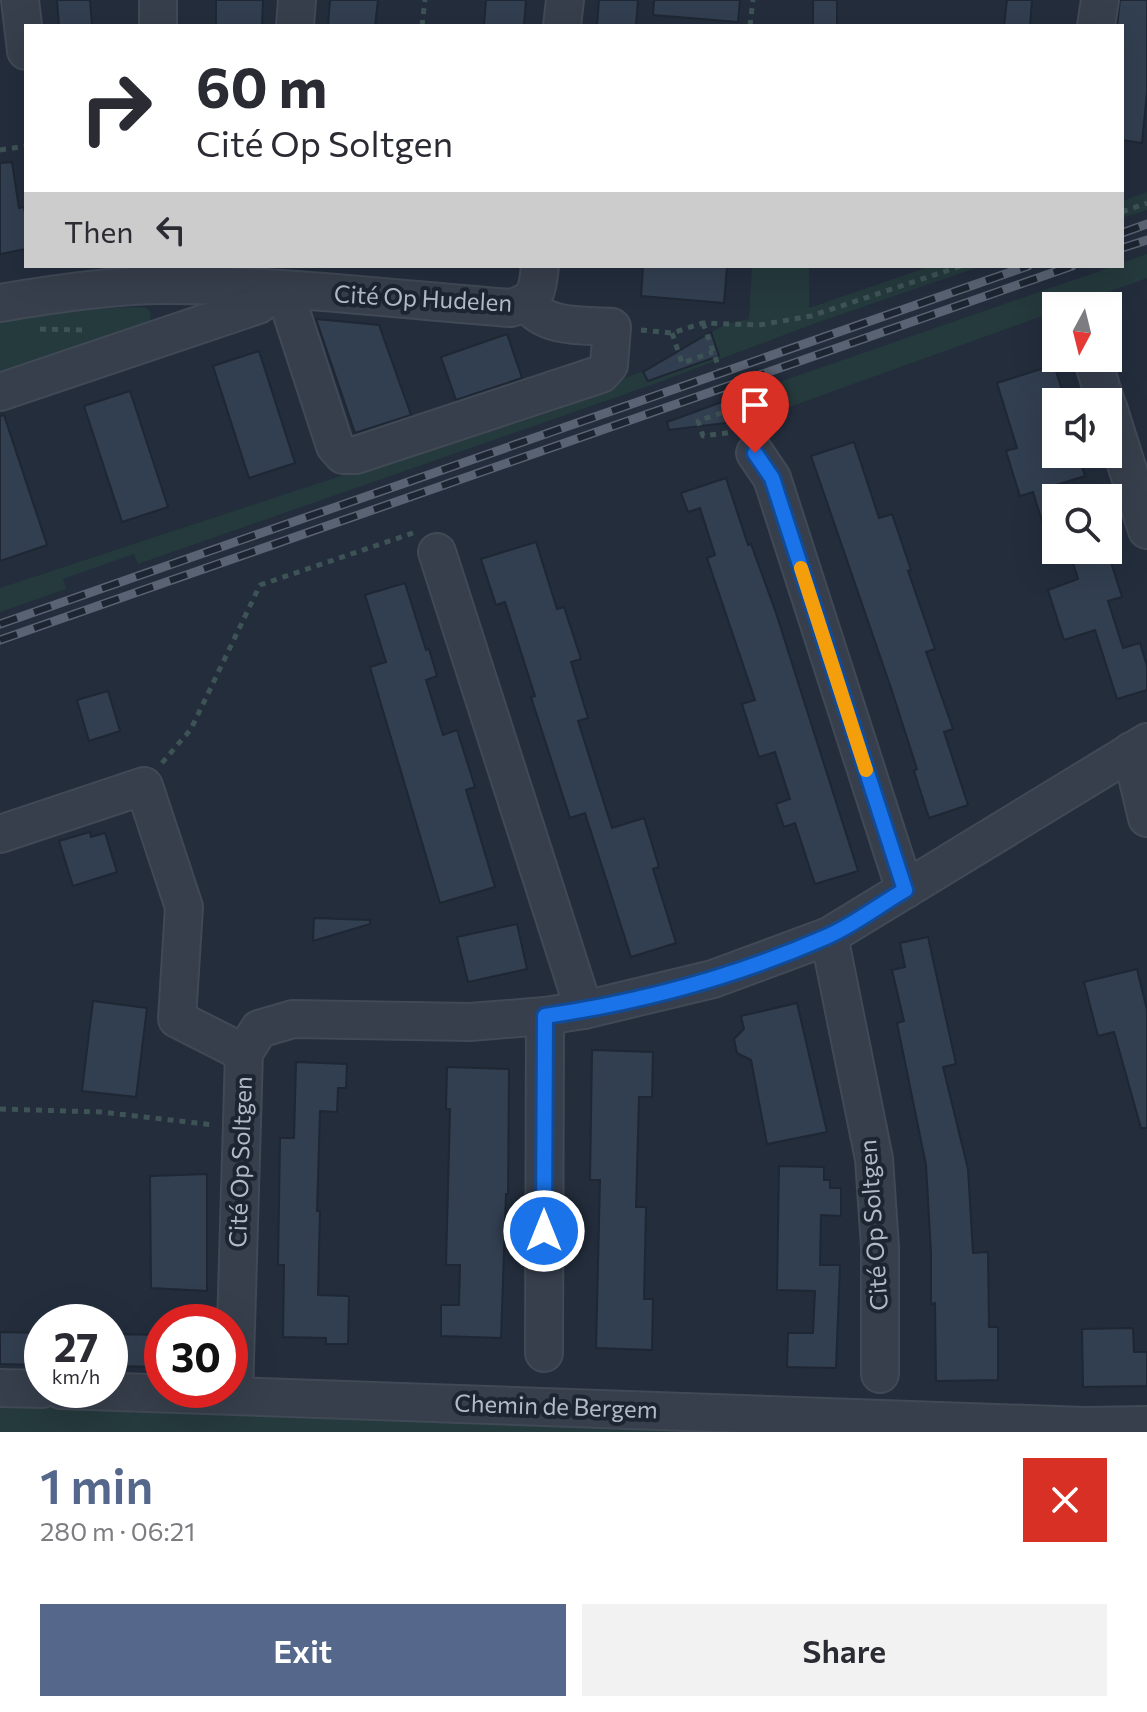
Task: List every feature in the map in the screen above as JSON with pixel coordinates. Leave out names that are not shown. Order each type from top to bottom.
[{"type":"street","points":[[20,0],[24,34]]},
{"type":"street","points":[[158,0],[158,24]]},
{"type":"street","points":[[295,24],[297,0]]},
{"type":"street","points":[[562,24],[565,0]]},
{"type":"street","points":[[1096,24],[1100,0]]},
{"type":"street","name":"Cité Op Hudelen","points":[[0,303],[52,280],[156,285],[280,281],[511,308],[527,303],[538,289],[540,268]]},
{"type":"street","points":[[0,392],[258,305],[280,281],[335,446],[343,455],[356,455],[601,374],[609,365],[612,327],[550,322],[536,315],[527,303]]},
{"type":"street","points":[[156,285],[167,310],[167,336]]},
{"type":"street","points":[[1122,451],[1147,530]]},
{"type":"street","points":[[755,453],[772,478],[905,890]]},
{"type":"street","points":[[426,542],[584,1010]]},
{"type":"street","name":"Cité Op Soltgen","points":[[236,1304],[244,1053],[259,1029],[293,1019],[470,1022],[545,1016],[584,1010],[713,979],[829,936],[1139,747],[1147,818]]},
{"type":"street","points":[[0,834],[144,786],[184,907],[177,1019],[244,1053]]},
{"type":"street","name":"Cité Op Soltgen","points":[[829,936],[874,1159],[880,1247],[880,1374]]},
{"type":"street","points":[[544,1353],[545,1016]]},
{"type":"street","points":[[0,1388],[24,1389]]},
{"type":"street","name":"Chemin de Bergem","points":[[248,1396],[1070,1426],[1147,1425]]},
{"type":"path","points":[[422,24],[425,0]]},
{"type":"path","points":[[750,24],[753,0]]},
{"type":"path","points":[[0,150],[24,146]]},
{"type":"path","points":[[1124,211],[1147,203]]},
{"type":"path","points":[[612,327],[672,333],[703,323],[759,325],[811,316],[955,268]]},
{"type":"path","points":[[703,323],[720,371]]},
{"type":"path","points":[[38,329],[107,330],[130,348]]},
{"type":"path","points":[[672,333],[682,363],[713,352]]},
{"type":"path","points":[[732,406],[740,431],[703,436],[698,421],[732,406]]},
{"type":"path","points":[[144,786],[191,729],[260,585],[426,542]]},
{"type":"path","points":[[0,1109],[101,1112],[241,1128]]},
{"type":"green space","points":[[1147,192],[1147,210],[1124,217],[1124,200]]},
{"type":"green space","points":[[1147,254],[1147,278],[1108,292],[1042,292],[1042,316],[767,415],[765,411],[741,419],[733,398],[1108,268],[1124,268],[1124,262]]},
{"type":"green space","points":[[752,268],[809,268],[809,308],[925,268],[976,268],[138,564],[134,554],[63,579],[66,589],[0,612],[0,588],[547,408],[651,368],[724,325],[749,319]]},
{"type":"green space","points":[[147,308],[151,314],[148,327],[0,374],[0,320],[55,311]]},
{"type":"green space","points":[[0,1372],[24,1382],[24,1408],[128,1408],[128,1393],[144,1394],[144,1408],[248,1408],[248,1398],[1147,1432],[0,1432]]},
{"type":"building","points":[[57,0],[90,0],[92,24],[59,24]]},
{"type":"building","points":[[216,0],[263,0],[262,24],[216,24]]},
{"type":"building","points":[[330,0],[378,0],[375,24],[328,24]]},
{"type":"building","points":[[486,0],[526,0],[524,24],[484,24]]},
{"type":"building","points":[[599,0],[638,0],[636,24],[597,24]]},
{"type":"building","points":[[654,0],[740,0],[738,22],[653,15]]},
{"type":"building","points":[[813,0],[837,0],[837,24],[813,24]]},
{"type":"building","points":[[1007,0],[1032,0],[1030,24],[1004,24]]},
{"type":"building","points":[[1120,0],[1147,0],[1147,92],[1142,143],[1124,140],[1124,24],[1117,24]]},
{"type":"building","points":[[12,162],[19,208],[24,207],[24,249],[0,254],[0,163]]},
{"type":"building","points":[[643,268],[727,268],[724,303],[641,296]]},
{"type":"building","points":[[316,319],[379,325],[411,415],[355,433]]},
{"type":"building","points":[[711,332],[719,356],[648,381],[643,372]]},
{"type":"building","points":[[507,334],[522,378],[456,400],[441,357]]},
{"type":"building","points":[[259,351],[295,463],[249,478],[213,366]]},
{"type":"building","points":[[1042,369],[1042,372],[1056,372],[1061,388],[1042,388],[1042,468],[1082,468],[1085,476],[1059,484],[1042,484],[1042,521],[1033,492],[1020,496],[1006,451],[1017,448],[997,383]]},
{"type":"building","points":[[130,391],[168,507],[122,522],[84,406]]},
{"type":"building","points":[[733,398],[741,421],[669,430],[667,422]]},
{"type":"building","points":[[4,415],[47,545],[0,561],[0,416]]},
{"type":"building","points":[[854,442],[879,518],[892,514],[935,649],[926,652],[953,729],[944,732],[968,805],[929,818],[891,688],[811,456]]},
{"type":"building","points":[[726,478],[748,545],[751,544],[776,613],[858,871],[815,884],[795,823],[784,827],[776,804],[790,799],[775,752],[759,757],[742,704],[755,700],[707,558],[715,555],[700,508],[688,512],[681,493]]},
{"type":"building","points":[[536,542],[557,609],[564,607],[581,659],[571,662],[588,718],[578,721],[612,828],[644,818],[659,867],[653,869],[676,943],[631,957],[585,813],[570,818],[531,697],[535,696],[505,602],[496,605],[481,559]]},
{"type":"building","points":[[1073,564],[1111,564],[1122,597],[1108,601],[1123,648],[1140,643],[1147,666],[1147,690],[1117,699],[1095,630],[1064,640],[1048,590],[1078,579]]},
{"type":"building","points":[[405,583],[437,676],[426,680],[443,735],[457,730],[475,787],[466,790],[495,887],[440,903],[370,667],[386,662],[365,595]]},
{"type":"building","points":[[108,691],[120,731],[89,741],[77,700]]},
{"type":"building","points":[[90,832],[91,837],[105,833],[117,872],[73,886],[59,841]]},
{"type":"building","points":[[314,918],[370,920],[370,924],[313,941]]},
{"type":"building","points":[[517,924],[527,969],[468,982],[457,937]]},
{"type":"building","points":[[928,937],[956,1064],[943,1067],[968,1169],[973,1253],[988,1252],[989,1327],[998,1327],[998,1380],[936,1381],[935,1303],[931,1304],[926,1165],[897,1023],[904,1021],[892,970],[905,967],[900,943]]},
{"type":"building","points":[[1137,969],[1147,1010],[1147,1128],[1141,1128],[1114,1032],[1098,1036],[1084,982]]},
{"type":"building","points":[[93,1001],[147,1008],[136,1097],[82,1091]]},
{"type":"building","points":[[797,1003],[827,1132],[767,1144],[751,1060],[737,1053],[734,1039],[744,1029],[741,1016]]},
{"type":"building","points":[[592,1050],[653,1052],[652,1097],[639,1097],[636,1207],[646,1207],[644,1299],[653,1299],[652,1350],[596,1348],[600,1180],[590,1180]]},
{"type":"building","points":[[296,1062],[347,1064],[346,1088],[338,1088],[337,1112],[320,1111],[317,1211],[320,1211],[318,1295],[349,1296],[348,1344],[326,1344],[326,1338],[283,1337],[284,1265],[278,1265],[280,1138],[294,1138]]},
{"type":"building","points":[[447,1067],[509,1069],[508,1194],[501,1338],[441,1336],[441,1305],[459,1305],[460,1265],[446,1265],[450,1109],[446,1109]]},
{"type":"building","points":[[779,1166],[824,1167],[824,1180],[830,1180],[830,1188],[841,1188],[841,1216],[821,1215],[820,1265],[840,1265],[836,1368],[787,1367],[788,1333],[813,1333],[815,1291],[777,1290]]},
{"type":"building","points":[[207,1174],[207,1291],[151,1288],[150,1176]]},
{"type":"building","points":[[1133,1328],[1134,1352],[1147,1352],[1147,1386],[1083,1387],[1082,1329]]},
{"type":"building","points":[[0,1332],[24,1333],[24,1365],[0,1364]]},
{"type":"building","points":[[128,1334],[144,1335],[144,1367],[128,1366]]},
{"type":"railway","points":[[1124,232],[1147,224]]},
{"type":"railway","points":[[1124,247],[1147,240]]},
{"type":"railway","points":[[0,624],[1022,268]]},
{"type":"railway","points":[[0,640],[1066,268]]},
{"type":"slow traffic","points":[[801,568],[866,770]]},
{"type":"route","points":[[544,1231],[545,1016],[584,1010],[713,979],[829,936],[905,890],[772,478],[755,453]]}]
